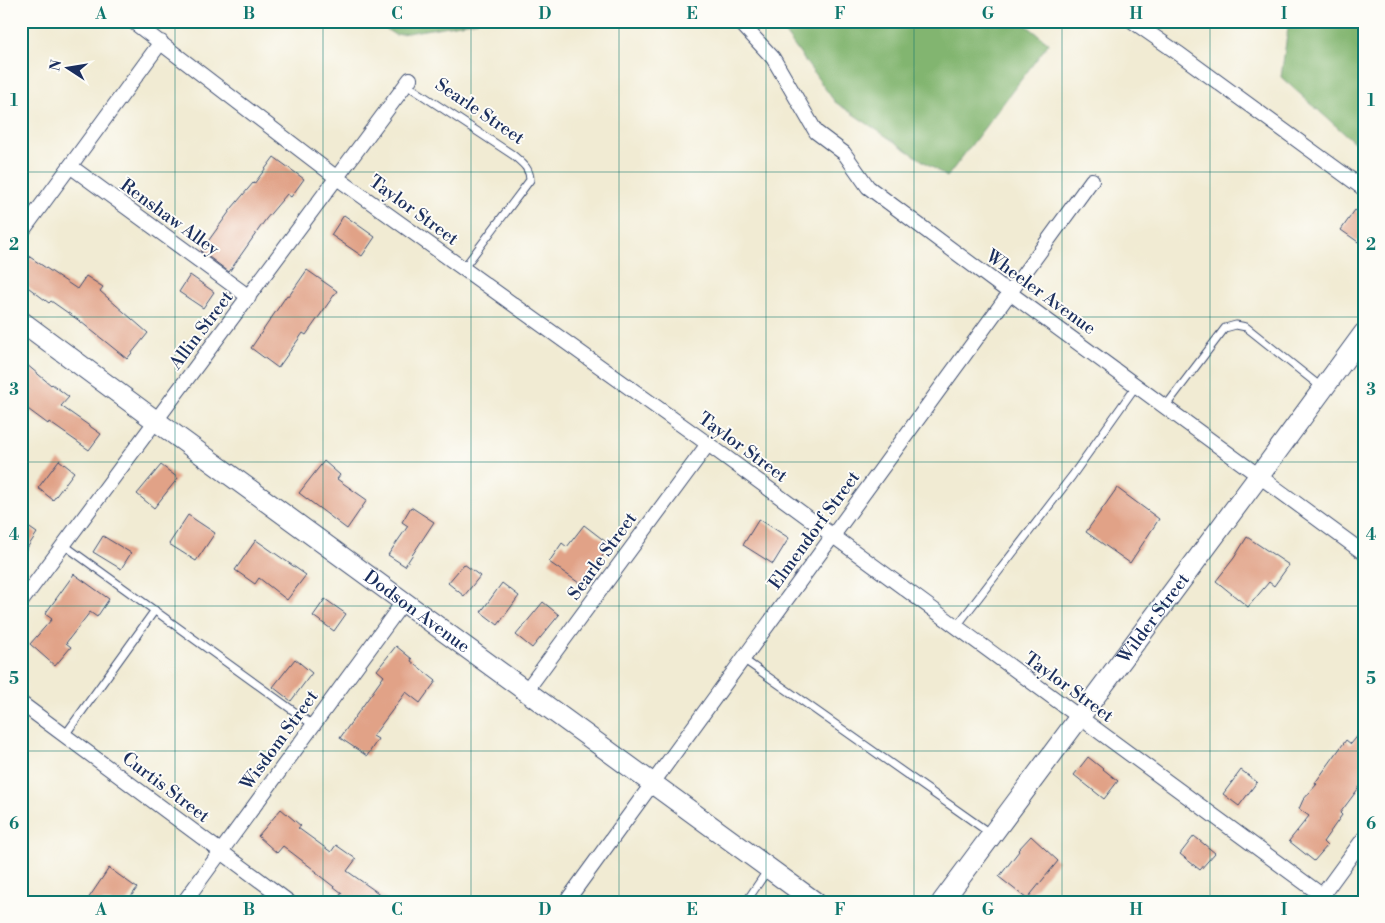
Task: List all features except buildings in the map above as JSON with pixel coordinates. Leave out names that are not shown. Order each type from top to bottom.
[{"type":"street","name":"Wheeler Avenue","points":[[739,21],[773,58],[816,132],[844,153],[868,187],[1364,553]]},
{"type":"street","points":[[1132,21],[1364,189]]},
{"type":"street","name":"Taylor Street","points":[[133,22],[337,178],[708,444],[1324,900]]},
{"type":"street","points":[[21,233],[160,42]]},
{"type":"street","name":"Allin Street","points":[[21,602],[409,82]]},
{"type":"street","name":"Renshaw Alley","points":[[70,166],[249,297]]},
{"type":"street","name":"Elmendorf Street","points":[[566,902],[1092,180]]},
{"type":"street","name":"Dodson Avenue","points":[[21,321],[156,422],[815,902]]},
{"type":"street","name":"Wilder Street","points":[[942,902],[1364,333]]},
{"type":"street","name":"Searle Street","points":[[526,691],[708,444]]},
{"type":"street","name":"Wisdom Street","points":[[184,902],[404,601]]},
{"type":"street","name":"Curtis Street","points":[[21,703],[289,902]]},
{"type":"street","points":[[1324,900],[1364,838]]},
{"type":"lane","name":"Searle Street","points":[[409,82],[513,155],[530,173],[530,180],[463,269]]},
{"type":"lane","points":[[1165,407],[1225,328],[1236,325],[1246,328],[1323,389]]},
{"type":"lane","points":[[956,627],[1072,476],[1136,386]]},
{"type":"lane","points":[[64,545],[313,725]]},
{"type":"lane","points":[[65,735],[155,610]]},
{"type":"lane","points":[[743,659],[991,834]]},
{"type":"lane","points":[[746,902],[769,868]]},
{"type":"green space","points":[[374,21],[478,21],[395,35]]},
{"type":"green space","points":[[776,21],[1021,21],[1049,43],[947,177],[835,102]]},
{"type":"green space","points":[[1289,21],[1364,21],[1364,151],[1281,77]]}]
